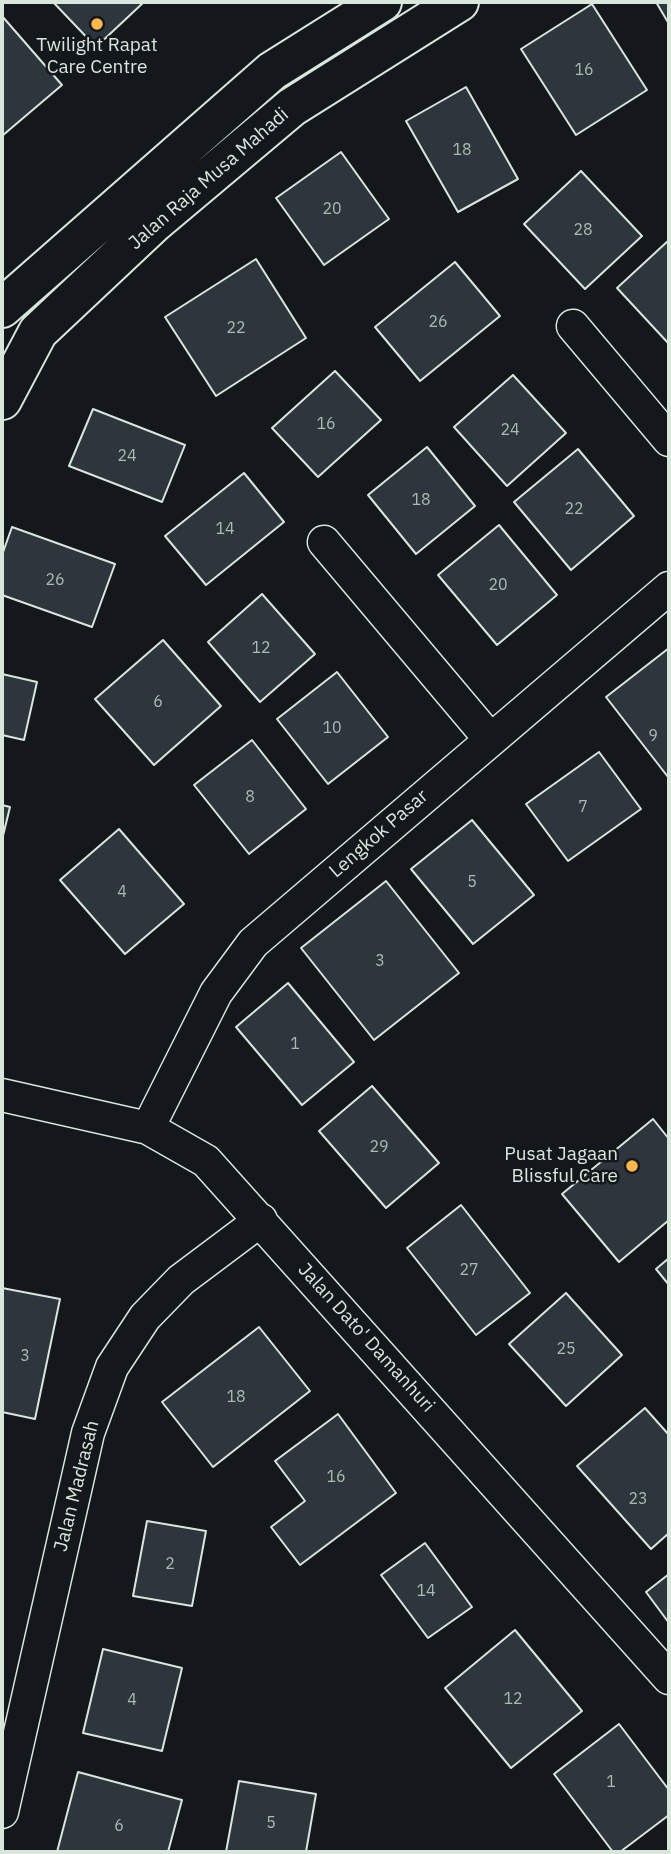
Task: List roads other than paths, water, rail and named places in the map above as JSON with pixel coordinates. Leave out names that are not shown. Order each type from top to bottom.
[{"type":"main road","name":"Jalan Raja Musa Mahadi","points":[[2,308],[272,71],[382,2]]},
{"type":"main road","name":"Jalan Raja Musa Mahadi","points":[[2,400],[38,332],[154,223],[292,107],[460,2]]},
{"type":"street","points":[[573,326],[669,440]]},
{"type":"street","points":[[324,542],[490,738]]},
{"type":"street","name":"Lengkok Pasar","points":[[148,1128],[216,993],[253,943],[669,588]]},
{"type":"street","name":"Jalan Dato' Damanhuri","points":[[2,1095],[148,1128],[206,1161],[669,1678]]},
{"type":"street","name":"Jalan Madrasah","points":[[2,1812],[88,1433],[111,1367],[145,1317],[181,1280],[261,1220]]},
{"type":"place","name":"Twilight Rapat Care Centre","points":[[97,24]]},
{"type":"place","name":"Pusat Jagaan Blissful Care","points":[[632,1166]]}]
